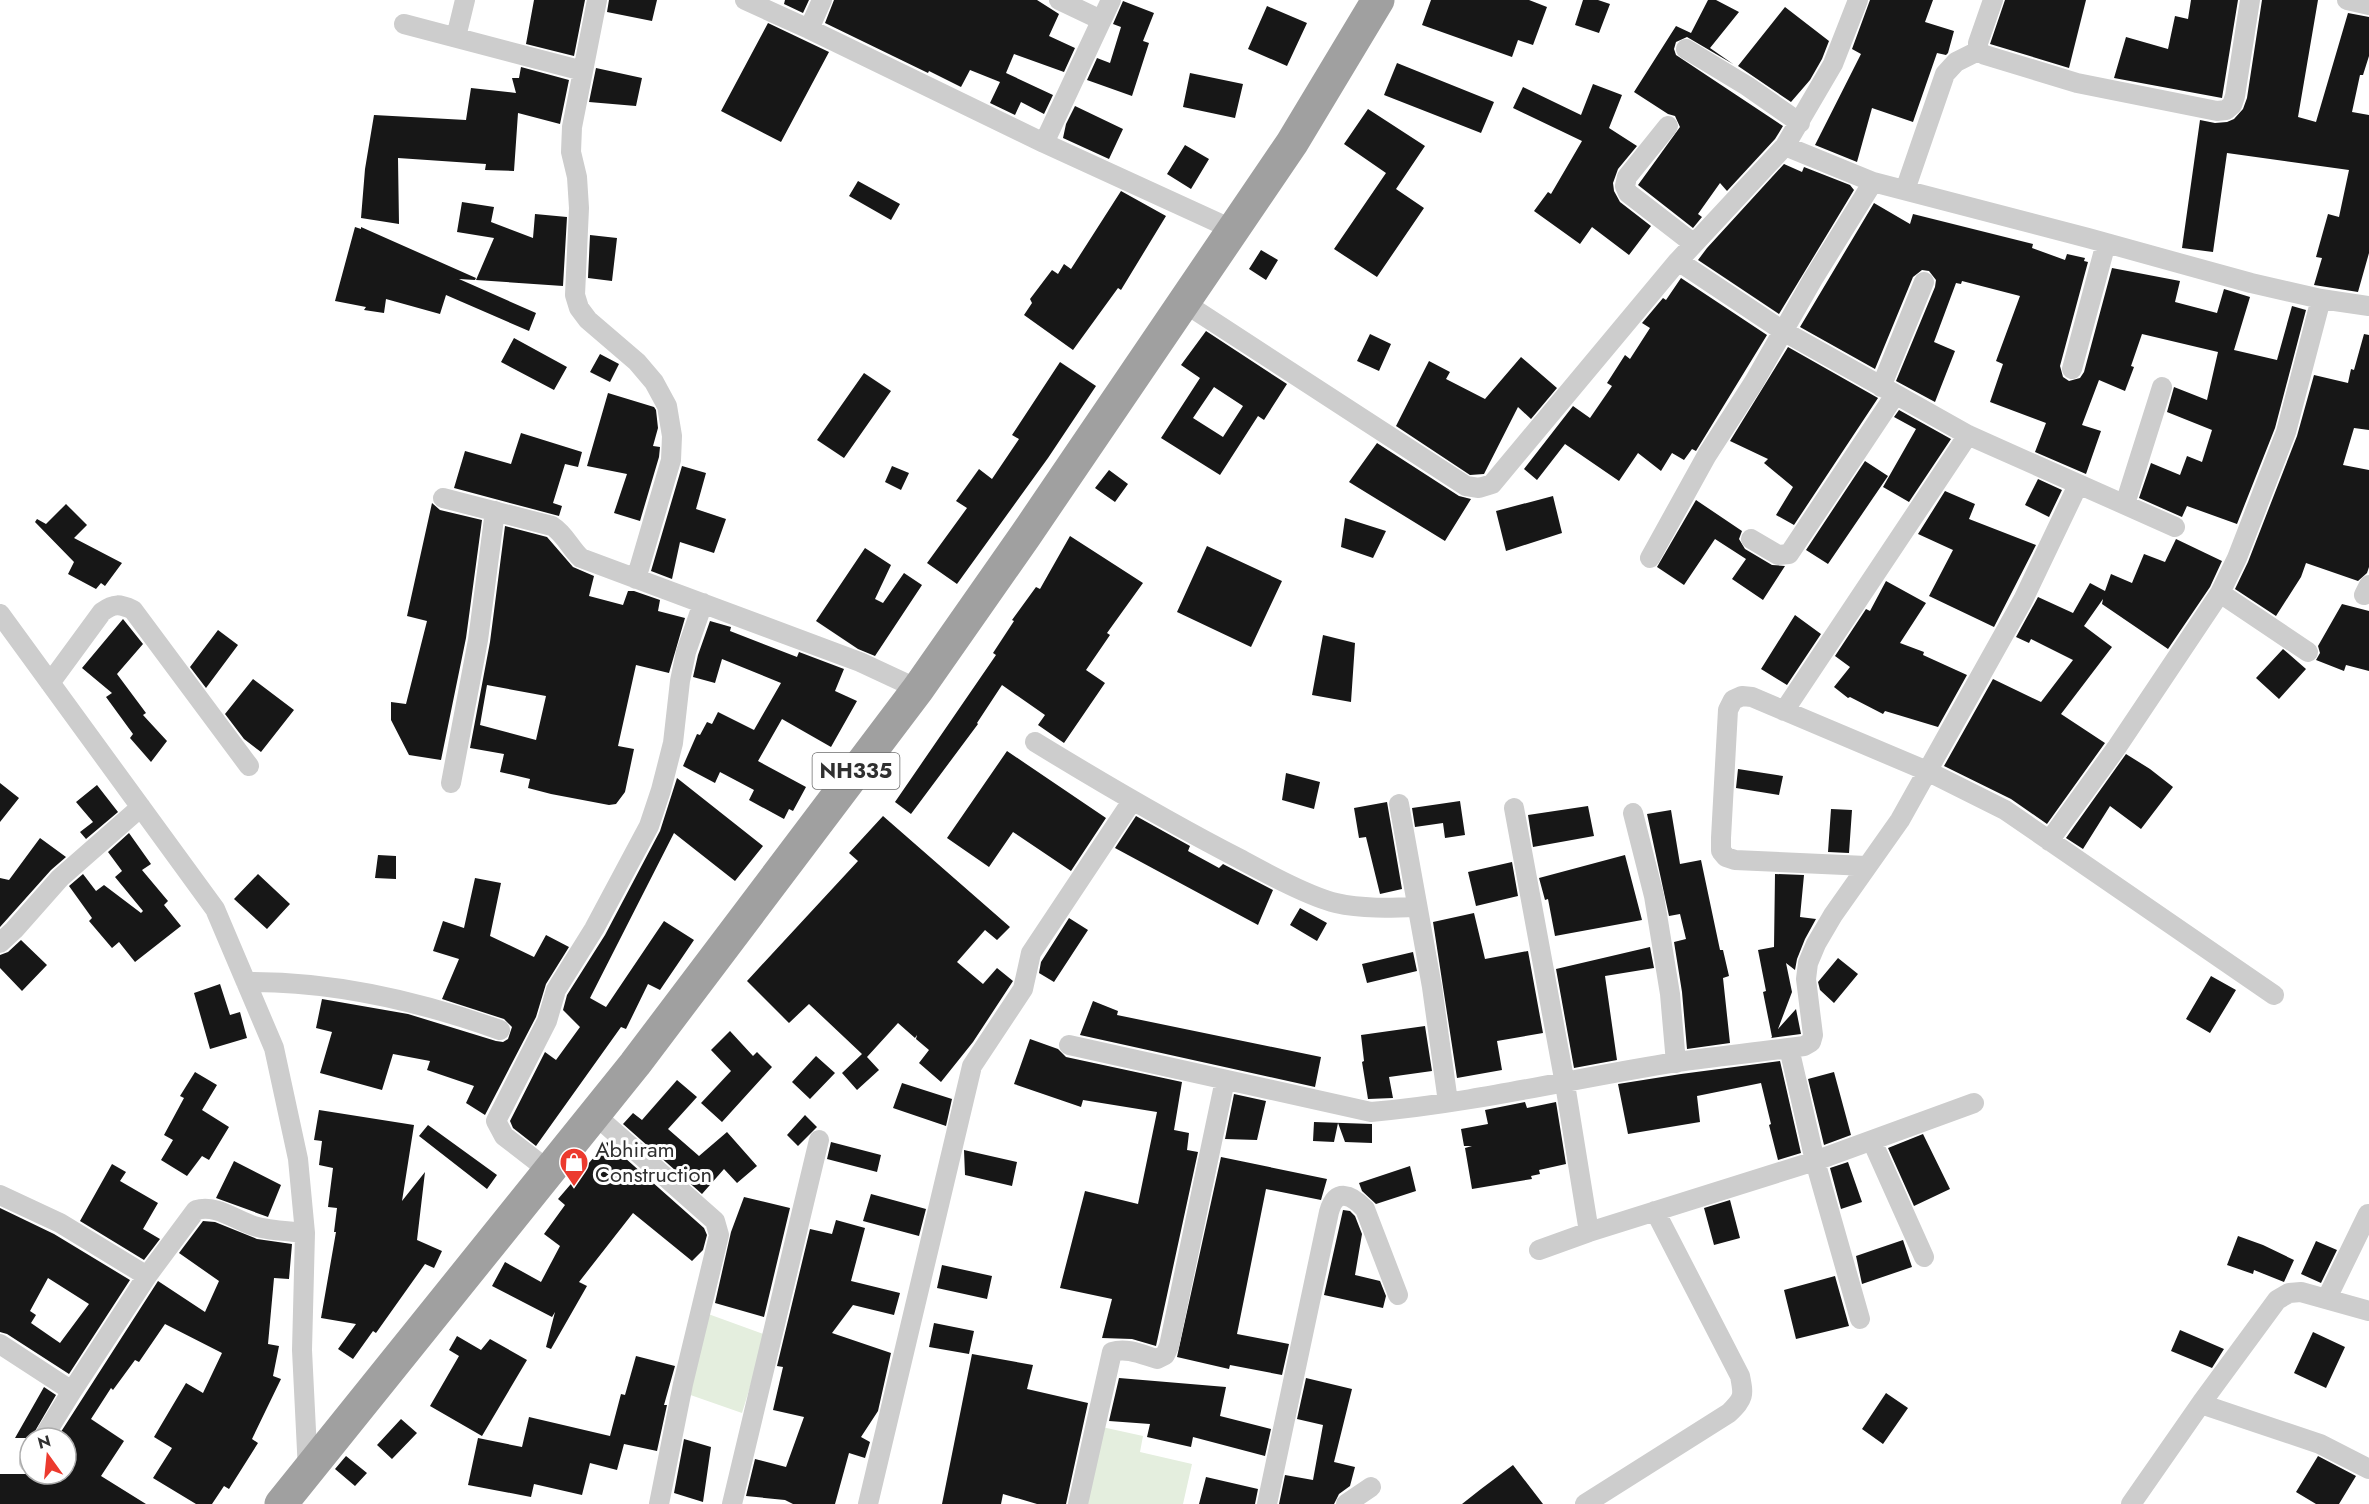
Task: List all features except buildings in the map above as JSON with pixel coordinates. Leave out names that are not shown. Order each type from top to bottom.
[{"type":"highway","name":"NH335","points":[[280,1504],[635,1064],[918,689],[1234,230],[1316,105],[1378,0]]},
{"type":"street","points":[[456,38],[465,0]]},
{"type":"street","points":[[597,0],[572,127],[571,152],[577,177],[579,208],[575,295],[579,308],[588,320],[637,362],[654,382],[667,406],[672,436],[671,460],[636,579]]},
{"type":"street","points":[[745,0],[1044,143],[1234,230]]},
{"type":"street","points":[[809,29],[822,0]]},
{"type":"street","points":[[1059,0],[1101,20]]},
{"type":"street","points":[[1044,143],[1111,0]]},
{"type":"street","points":[[1183,302],[1466,486],[1479,488],[1492,484],[1678,261],[1785,146],[1833,64],[1858,0]]},
{"type":"street","points":[[1978,51],[1978,43],[1993,0]]},
{"type":"street","points":[[1978,51],[2077,83],[2177,104],[2217,111],[2226,110],[2232,105],[2235,96],[2250,0]]},
{"type":"street","points":[[2347,0],[2369,4]]},
{"type":"street","points":[[404,24],[583,71]]},
{"type":"street","points":[[1686,50],[1747,86],[1800,123]]},
{"type":"street","points":[[1905,190],[1945,74],[1956,62],[1978,51]]},
{"type":"street","points":[[1668,126],[1626,177],[1625,186],[1628,193],[1694,244]]},
{"type":"street","points":[[1785,146],[1873,182],[2251,283],[2321,299],[2369,306]]},
{"type":"street","points":[[1650,558],[1707,455],[1754,382],[1873,182]]},
{"type":"street","points":[[2072,369],[2106,243]]},
{"type":"street","points":[[1678,261],[1783,331],[1968,435],[2175,527]]},
{"type":"street","points":[[1751,539],[1778,555],[1789,554],[1888,391],[1924,282]]},
{"type":"street","points":[[2049,841],[2117,747],[2220,593],[2245,539],[2286,432],[2321,299]]},
{"type":"street","points":[[2124,504],[2162,387]]},
{"type":"street","points":[[1784,711],[1968,435]]},
{"type":"street","points":[[1070,1045],[1371,1112],[1565,1084],[1676,1063],[1790,1048],[1811,1042],[1813,1035],[1806,979],[1808,963],[1833,915],[1900,820],[2023,600],[2078,485]]},
{"type":"street","points":[[443,498],[552,526],[560,531],[573,551],[581,558],[860,662],[918,689]]},
{"type":"street","points":[[450,783],[478,640],[495,511]]},
{"type":"street","points":[[2220,593],[2308,652]]},
{"type":"street","points":[[548,1170],[504,1136],[496,1121],[548,1021],[556,990],[594,929],[649,826],[673,743],[680,681],[686,652],[703,603]]},
{"type":"street","points":[[50,683],[102,612],[111,605],[121,605],[133,610],[249,766]]},
{"type":"street","points":[[0,614],[214,909],[274,1048],[298,1160],[305,1233],[302,1350],[308,1471]]},
{"type":"street","points":[[1866,866],[1726,858],[1721,851],[1728,710],[1733,700],[1742,696],[1752,697],[1927,771],[2005,810],[2274,995]]},
{"type":"street","points":[[1035,742],[1132,801],[1256,867],[1334,902],[1383,908],[1417,907]]},
{"type":"street","points":[[868,1504],[972,1066],[1023,989],[1030,953],[1132,801]]},
{"type":"street","points":[[1399,804],[1432,987],[1448,1102]]},
{"type":"street","points":[[0,943],[60,878],[141,807]]},
{"type":"street","points":[[1514,808],[1565,1084],[1589,1232]]},
{"type":"street","points":[[1633,813],[1654,896],[1670,994],[1676,1063]]},
{"type":"street","points":[[246,982],[304,984],[378,996],[462,1017],[500,1030]]},
{"type":"street","points":[[1790,1048],[1815,1161],[1860,1319]]},
{"type":"street","points":[[1078,1504],[1112,1352],[1127,1350],[1157,1359],[1165,1355],[1169,1346],[1225,1080]]},
{"type":"street","points":[[1539,1250],[1815,1161],[1974,1103]]},
{"type":"street","points":[[594,1114],[715,1221],[719,1235],[683,1384],[659,1504]]},
{"type":"street","points":[[732,1504],[819,1140]]},
{"type":"street","points":[[1872,1141],[1924,1257]]},
{"type":"street","points":[[0,1195],[60,1223],[147,1276]]},
{"type":"street","points":[[1267,1504],[1329,1212],[1332,1201],[1339,1196],[1348,1196],[1356,1200],[1365,1209],[1398,1295]]},
{"type":"street","points":[[50,1426],[147,1276],[196,1210],[214,1209],[255,1227],[305,1233]]},
{"type":"street","points":[[1585,1504],[1729,1413],[1742,1400],[1740,1376],[1655,1211]]},
{"type":"street","points":[[2327,1298],[2368,1214]]},
{"type":"street","points":[[2131,1504],[2277,1300],[2289,1293],[2301,1292],[2369,1311]]},
{"type":"street","points":[[0,1344],[72,1390]]},
{"type":"street","points":[[2201,1404],[2320,1444],[2369,1469]]},
{"type":"street","points":[[1346,1504],[1371,1486]]},
{"type":"green space","points":[[700,1311],[766,1335],[742,1413],[679,1391]]},
{"type":"green space","points":[[1102,1427],[1143,1436],[1140,1452],[1192,1464],[1183,1504],[1085,1504]]},
{"type":"place","name":"Abhiram Construction","points":[[574,1188]]}]
